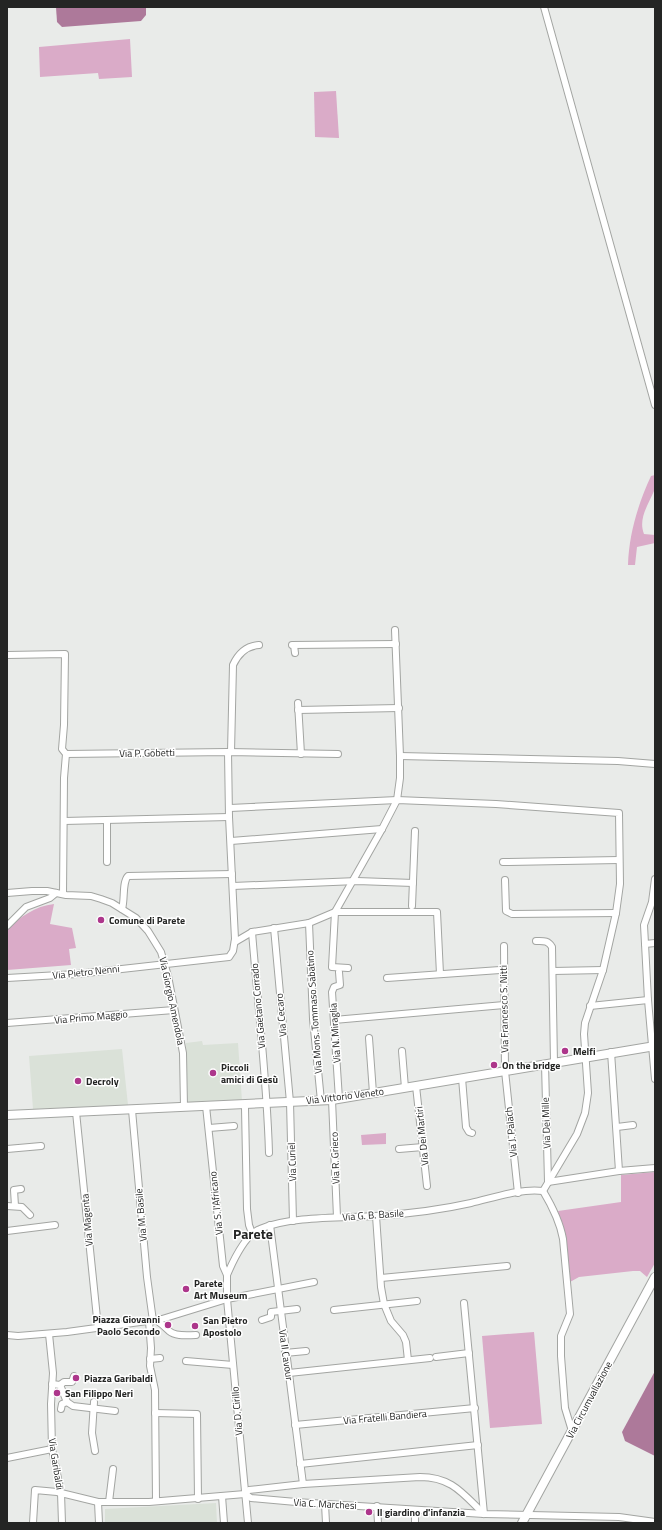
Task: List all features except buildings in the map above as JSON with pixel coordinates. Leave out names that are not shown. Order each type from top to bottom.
[{"type":"street","points":[[544,7],[655,405]]},
{"type":"street","points":[[348,968],[332,967],[335,912],[397,800],[400,778],[400,756],[395,630]]},
{"type":"street","points":[[259,644],[245,650],[238,656],[233,665],[229,817],[235,942],[252,932],[309,923],[335,912],[437,912],[440,974]]},
{"type":"street","points":[[295,653],[293,645],[396,644]]},
{"type":"street","points":[[7,654],[65,654],[64,725],[62,749],[66,754],[64,778],[64,821],[59,894],[26,908],[7,926]]},
{"type":"street","points":[[298,703],[302,754]]},
{"type":"street","points":[[298,710],[399,708]]},
{"type":"street","name":"Via P. Gobetti","points":[[66,754],[230,752],[338,754]]},
{"type":"street","points":[[400,756],[603,760],[655,764]]},
{"type":"street","points":[[230,808],[397,800],[496,804],[619,813],[620,884],[616,913],[603,970],[585,1022],[584,1034],[588,1093],[584,1113],[577,1134],[543,1191],[550,1202],[561,1228],[563,1239],[570,1314],[561,1336],[561,1356],[565,1408],[572,1431]]},
{"type":"street","points":[[64,821],[229,817]]},
{"type":"street","points":[[107,820],[107,862]]},
{"type":"street","points":[[230,841],[382,829]]},
{"type":"street","points":[[412,906],[415,831]]},
{"type":"street","points":[[504,862],[619,860]]},
{"type":"street","points":[[122,909],[125,881],[128,876],[232,874]]},
{"type":"street","points":[[655,879],[652,902],[644,925],[648,1000],[654,1046],[655,1079]]},
{"type":"street","points":[[506,880],[506,911],[512,914],[616,913]]},
{"type":"street","points":[[233,886],[353,881],[413,883]]},
{"type":"street","name":"Via Giorgio Amendola","points":[[7,893],[32,891],[91,896],[112,903],[122,909],[136,918],[148,931],[161,952],[165,963],[183,1053],[184,1107]]},
{"type":"street","name":"Via Mons. Tommaso Sabatino","points":[[309,923],[313,1019],[321,1100]]},
{"type":"street","name":"Via Cecaro","points":[[274,928],[290,1102]]},
{"type":"street","name":"Via Gaetano Corrado","points":[[252,932],[268,1103],[269,1154]]},
{"type":"street","points":[[536,941],[550,942],[552,946],[554,1063]]},
{"type":"street","name":"Via Pietro Nenni","points":[[7,978],[77,974],[229,957],[233,951],[235,942]]},
{"type":"street","points":[[645,944],[655,943]]},
{"type":"street","name":"Via Francesco S. Nitti","points":[[504,946],[506,1071]]},
{"type":"street","points":[[387,978],[500,970]]},
{"type":"street","points":[[553,971],[603,970]]},
{"type":"street","name":"Via N. Miraglia","points":[[336,1099],[332,992],[334,987],[340,985],[339,972]]},
{"type":"street","points":[[648,992],[655,992]]},
{"type":"street","points":[[590,1006],[648,1000]]},
{"type":"street","points":[[334,1020],[504,1005]]},
{"type":"street","name":"Via Primo Maggio","points":[[7,1023],[174,1010]]},
{"type":"street","points":[[369,1038],[373,1093]]},
{"type":"street","name":"Via Vittorio Veneto","points":[[7,1115],[245,1105],[336,1099],[654,1046]]},
{"type":"street","points":[[402,1051],[405,1088]]},
{"type":"street","points":[[611,1052],[619,1171]]},
{"type":"street","name":"Via Dei Mille","points":[[545,1064],[548,1182]]},
{"type":"street","name":"Via J. Palach","points":[[506,1071],[518,1193]]},
{"type":"street","points":[[462,1078],[466,1127],[469,1132],[472,1133]]},
{"type":"street","name":"Via Dei Martiri","points":[[416,1086],[428,1186]]},
{"type":"street","name":"Via R. Grieco","points":[[336,1099],[337,1217]]},
{"type":"street","name":"Via Curiel","points":[[290,1102],[294,1221]]},
{"type":"street","points":[[227,1274],[240,1250],[252,1233],[247,1209],[245,1105]]},
{"type":"street","name":"Via S. l'Africano","points":[[206,1106],[223,1266],[227,1274],[227,1299]]},
{"type":"street","name":"Via M. Basile","points":[[132,1110],[147,1277],[153,1321],[150,1366],[155,1390],[156,1501]]},
{"type":"street","name":"Via Magenta","points":[[76,1112],[98,1328]]},
{"type":"street","points":[[616,1127],[633,1125]]},
{"type":"street","points":[[208,1128],[234,1126]]},
{"type":"street","points":[[7,1149],[41,1146]]},
{"type":"street","points":[[399,1149],[423,1147]]},
{"type":"street","points":[[548,1182],[619,1171],[655,1168]]},
{"type":"street","points":[[15,1206],[14,1190],[21,1189]]},
{"type":"street","name":"Via G. B. Basile","points":[[252,1233],[270,1225],[294,1221],[337,1217],[376,1216],[436,1210],[518,1193],[536,1190],[543,1191]]},
{"type":"street","points":[[7,1206],[22,1207],[30,1214]]},
{"type":"street","points":[[376,1216],[384,1304],[392,1324],[403,1335],[406,1342],[408,1360]]},
{"type":"street","points":[[7,1231],[55,1225]]},
{"type":"street","name":"Via II Cavour","points":[[270,1225],[303,1484]]},
{"type":"street","points":[[381,1278],[507,1266]]},
{"type":"street","name":"Via Circumvallazione","points":[[524,1519],[655,1277]]},
{"type":"street","points":[[7,1336],[49,1334],[153,1321],[227,1299],[314,1282]]},
{"type":"street","name":"Via D. Cirillo","points":[[227,1299],[248,1523]]},
{"type":"street","points":[[334,1310],[417,1301]]},
{"type":"street","points":[[464,1303],[484,1514]]},
{"type":"street","points":[[262,1320],[271,1317],[271,1312],[297,1309]]},
{"type":"street","points":[[153,1321],[164,1325],[170,1333],[179,1335],[196,1335]]},
{"type":"street","name":"Via Garibaldi","points":[[49,1334],[53,1373],[51,1414],[52,1449],[61,1493],[62,1523]]},
{"type":"street","points":[[286,1353],[306,1351]]},
{"type":"street","points":[[289,1373],[469,1353]]},
{"type":"street","points":[[150,1359],[160,1358]]},
{"type":"street","points":[[186,1360],[233,1365]]},
{"type":"street","points":[[52,1384],[60,1385],[64,1382],[72,1382],[74,1376]]},
{"type":"street","points":[[60,1385],[68,1402],[73,1406],[94,1405],[115,1411]]},
{"type":"street","points":[[61,1409],[62,1404],[68,1402]]},
{"type":"street","points":[[94,1405],[92,1433],[95,1451]]},
{"type":"street","name":"Via Fratelli Bandiera","points":[[295,1425],[475,1408]]},
{"type":"street","points":[[155,1413],[197,1414],[198,1498]]},
{"type":"street","points":[[300,1464],[478,1444]]},
{"type":"street","points":[[7,1458],[52,1449]]},
{"type":"street","points":[[109,1502],[113,1469]]},
{"type":"street","points":[[33,1523],[35,1490],[61,1493],[98,1502],[156,1501],[245,1494],[249,1490],[303,1484],[388,1478],[432,1477],[443,1480],[459,1489],[484,1514]]},
{"type":"street","name":"Via C. Marchesi","points":[[245,1494],[251,1498],[484,1514],[524,1519],[619,1517],[655,1522]]},
{"type":"street","points":[[222,1496],[224,1523]]},
{"type":"street","points":[[98,1502],[99,1523]]},
{"type":"street","points":[[325,1504],[326,1523]]},
{"type":"street","points":[[377,1506],[378,1523]]},
{"type":"street","points":[[415,1510],[415,1523]]},
{"type":"shaded area","points":[[56,7],[146,7],[146,15],[141,21],[62,27],[57,22]]},
{"type":"shaded area","points":[[130,39],[132,77],[99,79],[98,73],[40,77],[39,47]]},
{"type":"shaded area","points":[[336,91],[339,138],[315,137],[314,92]]},
{"type":"shaded area","points":[[655,475],[655,489],[644,512],[642,528],[644,534],[655,535],[655,543],[637,547],[635,565],[628,565],[630,542],[638,508],[651,476]]},
{"type":"shaded area","points":[[54,904],[50,924],[72,928],[76,948],[69,949],[71,965],[7,970],[7,930],[28,913],[40,907]]},
{"type":"shaded area","name":"Piccoli amici di Gesù","points":[[202,1041],[203,1045],[238,1043],[242,1101],[188,1103],[186,1043]]},
{"type":"shaded area","name":"Decroly","points":[[122,1049],[128,1105],[33,1109],[29,1056]]},
{"type":"shaded area","points":[[386,1133],[386,1144],[362,1145],[361,1135]]},
{"type":"shaded area","points":[[655,1172],[655,1263],[647,1277],[640,1271],[633,1271],[579,1277],[570,1282],[565,1238],[558,1211],[621,1202],[621,1175]]},
{"type":"shaded area","points":[[534,1332],[542,1424],[490,1428],[482,1336]]},
{"type":"shaded area","points":[[655,1371],[655,1456],[625,1441],[622,1432]]},
{"type":"shaded area","points":[[216,1503],[217,1523],[105,1523],[105,1509]]},
{"type":"place","name":"Comune di Parete","points":[[101,920]]},
{"type":"place","name":"Melfi","points":[[565,1051]]},
{"type":"place","name":"On the bridge","points":[[494,1065]]},
{"type":"place","name":"Piccoli amici di Gesù","points":[[213,1073]]},
{"type":"place","name":"Decroly","points":[[78,1081]]},
{"type":"place","name":"Parete Art Museum","points":[[186,1289]]},
{"type":"place","name":"Piazza Giovanni Paolo Secondo","points":[[168,1325]]},
{"type":"place","name":"San Pietro Apostolo","points":[[195,1326]]},
{"type":"place","name":"Piazza Garibaldi","points":[[76,1378]]},
{"type":"place","name":"San Filippo Neri","points":[[57,1393]]},
{"type":"place","name":"Il giardino d'infanzia","points":[[369,1512]]},
{"type":"district","name":"Parete","points":[[253,1233]]}]
